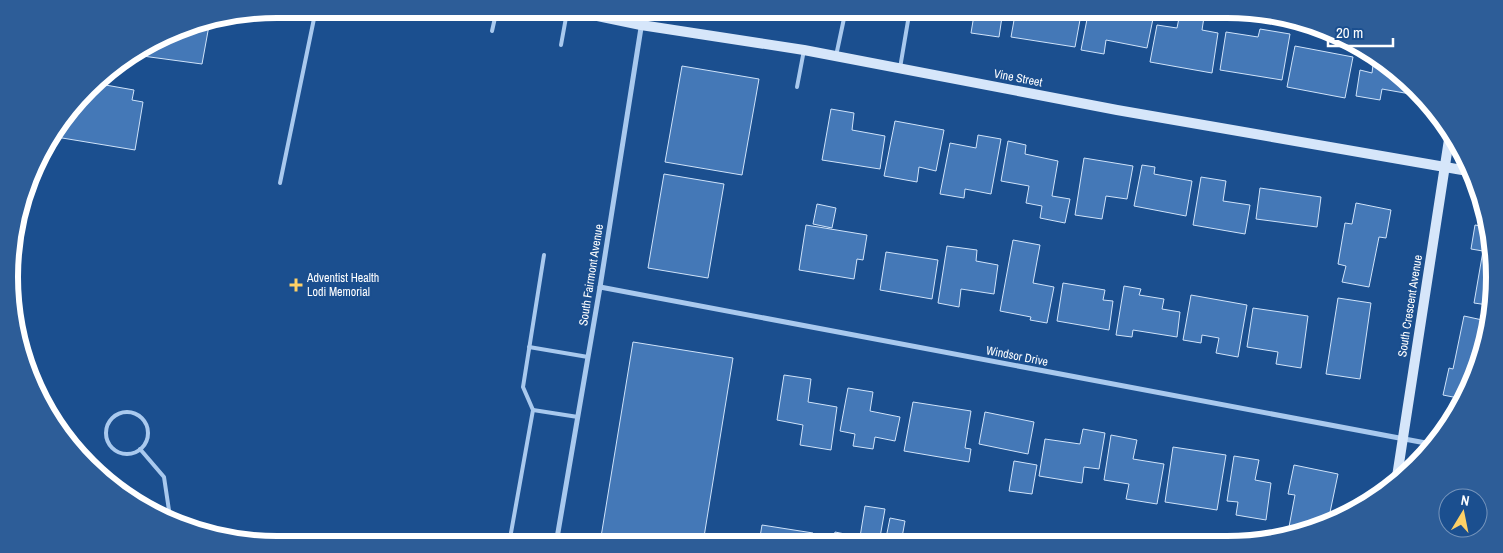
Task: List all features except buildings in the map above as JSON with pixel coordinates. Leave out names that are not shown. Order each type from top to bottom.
[{"type":"street","name":"Vine Street","points":[[608,18],[641,25],[804,50],[1117,110],[1463,170]]},
{"type":"street","name":"South Fairmont Avenue","points":[[557,536],[600,287],[642,18]]},
{"type":"street","name":"South Crescent Avenue","points":[[1398,470],[1448,143]]},
{"type":"street","name":"Windsor Drive","points":[[600,287],[1425,443]]},
{"type":"lane","points":[[280,183],[314,18]]},
{"type":"lane","points":[[492,31],[495,18]]},
{"type":"lane","points":[[561,45],[564,18]]},
{"type":"lane","points":[[836,56],[844,18]]},
{"type":"lane","points":[[900,68],[908,18]]},
{"type":"lane","points":[[798,87],[804,50]]},
{"type":"lane","points":[[510,536],[532,410],[523,387],[544,255]]},
{"type":"lane","points":[[529,346],[588,356]]},
{"type":"lane","points":[[532,410],[578,417]]},
{"type":"lane","points":[[128,412],[136,414],[143,419],[147,426],[148,434],[146,442],[140,449],[133,453],[125,454],[117,452],[110,446],[106,440],[106,431],[113,417],[120,413],[128,412]]},
{"type":"lane","points":[[140,449],[164,477],[169,512]]},
{"type":"place","name":"Adventist Health Lodi Memorial","points":[[296,285]]}]
